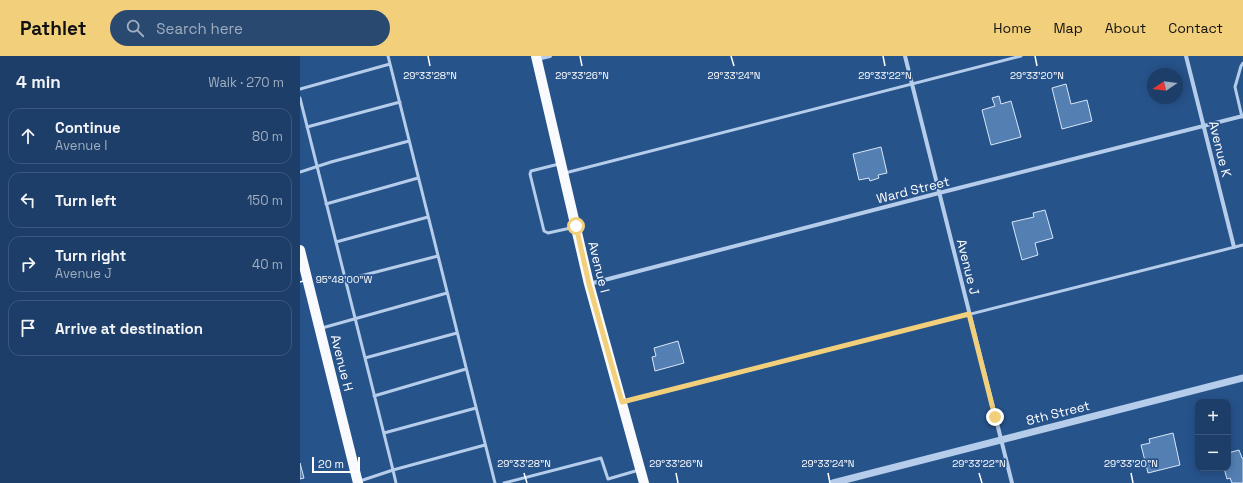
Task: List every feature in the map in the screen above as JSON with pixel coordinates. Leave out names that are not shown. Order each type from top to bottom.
[{"type":"main road","name":"Avenue I","points":[[537,58],[589,284],[644,483]]},
{"type":"main road","name":"Avenue H","points":[[300,250],[303,276],[320,329],[358,482]]},
{"type":"street","points":[[537,58],[550,56]]},
{"type":"street","name":"Avenue J","points":[[905,56],[1012,483]]},
{"type":"street","name":"Avenue K","points":[[1186,56],[1234,247]]},
{"type":"street","name":"Ward Street","points":[[589,284],[1242,116]]},
{"type":"street","name":"8th Street","points":[[833,483],[1243,378]]},
{"type":"lane","points":[[388,56],[495,483]]},
{"type":"lane","points":[[576,226],[548,233],[544,231],[530,174],[531,171],[562,168],[912,84],[1021,56]]},
{"type":"lane","points":[[1242,116],[1235,87],[1243,63]]},
{"type":"lane","points":[[300,89],[390,64]]},
{"type":"lane","points":[[300,98],[396,483]]},
{"type":"lane","points":[[307,127],[400,102]]},
{"type":"lane","points":[[300,172],[409,141]]},
{"type":"lane","points":[[326,204],[418,178]]},
{"type":"lane","points":[[336,242],[428,217]]},
{"type":"lane","points":[[622,402],[1243,245]]},
{"type":"lane","points":[[345,280],[438,256]]},
{"type":"lane","points":[[320,329],[447,293]]},
{"type":"lane","points":[[365,358],[457,333]]},
{"type":"lane","points":[[374,396],[466,369]]},
{"type":"lane","points":[[384,433],[476,408]]},
{"type":"lane","points":[[358,482],[393,470],[485,446]]},
{"type":"lane","points":[[504,483],[601,458],[608,483]]},
{"type":"lane","points":[[608,479],[641,470]]},
{"type":"building","points":[[1066,84],[1071,104],[1087,100],[1092,121],[1062,129],[1052,88]]},
{"type":"building","points":[[999,96],[1001,104],[1011,101],[1021,137],[991,145],[982,110],[995,106],[992,98]]},
{"type":"building","points":[[881,147],[887,173],[878,175],[879,178],[870,181],[869,178],[859,180],[853,154]]},
{"type":"building","points":[[1045,210],[1053,238],[1035,243],[1038,255],[1022,260],[1012,222],[1034,217],[1033,213]]},
{"type":"building","points":[[678,341],[684,363],[655,371],[652,357],[656,356],[654,348]]},
{"type":"building","points":[[1173,433],[1180,465],[1148,473],[1141,445],[1150,443],[1149,439]]},
{"type":"building","points":[[1239,450],[1243,458],[1243,483],[1232,483],[1230,478],[1227,479],[1225,471],[1231,471],[1231,452]]},
{"type":"building","points":[[300,463],[304,478],[300,479]]},
{"type":"route","points":[[576,226],[589,284],[622,402],[969,314],[995,417]]}]
